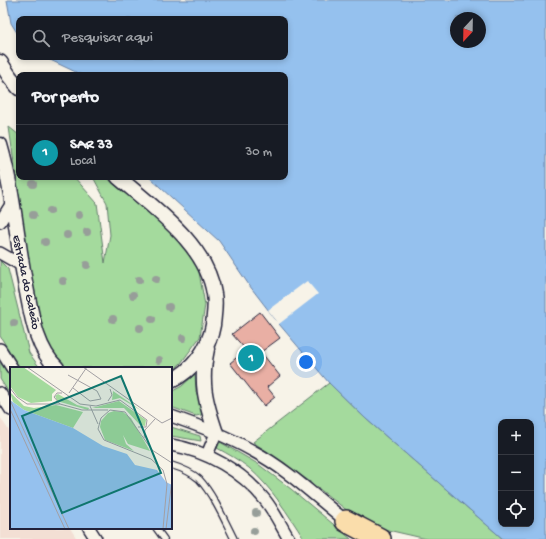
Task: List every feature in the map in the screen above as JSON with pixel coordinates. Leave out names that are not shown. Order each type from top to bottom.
[{"type":"highway","points":[[346,521],[380,539]]},
{"type":"street","points":[[0,62],[16,84]]},
{"type":"street","name":"Estrada do Galeão","points":[[0,145],[4,157],[21,265],[33,322],[41,345],[51,362],[56,367]]},
{"type":"street","points":[[121,180],[195,248],[206,268],[214,295],[212,333],[207,346],[203,381],[210,416],[216,433],[207,455]]},
{"type":"street","points":[[0,222],[12,203]]},
{"type":"street","points":[[0,253],[21,265]]},
{"type":"street","points":[[172,380],[198,359],[207,346]]},
{"type":"street","points":[[0,349],[11,367]]},
{"type":"street","points":[[0,393],[10,408]]},
{"type":"street","points":[[172,416],[216,433],[254,451],[286,473],[346,521],[358,539]]},
{"type":"street","points":[[172,445],[207,455],[249,481],[266,501],[289,539]]},
{"type":"street","points":[[90,529],[96,539]]},
{"type":"lane","points":[[172,465],[182,468],[198,479],[214,501],[234,539]]},
{"type":"lane","points":[[157,529],[164,539]]},
{"type":"shaded area","points":[[0,417],[10,432],[10,529],[71,529],[77,539],[0,539]]},
{"type":"green space","points":[[9,127],[16,133],[16,177]]},
{"type":"green space","points":[[16,180],[77,180],[97,203],[105,263],[110,235],[107,203],[95,180],[110,180],[181,240],[198,267],[205,305],[200,337],[181,363],[172,371],[172,367],[65,367],[47,347],[36,319]]},
{"type":"green space","points":[[0,261],[8,269],[29,353],[39,367],[19,367],[0,336]]},
{"type":"green space","points":[[0,362],[10,377],[10,394],[0,379]]},
{"type":"green space","points":[[195,374],[196,392],[203,408],[201,415],[196,416],[172,407],[172,391],[182,386]]},
{"type":"green space","points":[[329,383],[365,418],[503,539],[427,539],[366,525],[309,481],[253,442]]},
{"type":"green space","points":[[172,427],[200,436],[201,441],[172,436]]},
{"type":"green space","points":[[220,442],[258,464],[291,489],[351,539],[304,539],[292,520],[265,484],[245,465],[217,448]]},
{"type":"water","points":[[7,0],[546,0],[546,539],[503,539],[365,418],[329,383],[279,324],[249,285],[219,241],[152,180],[288,180],[288,72],[76,72],[50,60],[288,60],[288,16],[16,16],[16,31],[11,23]]},
{"type":"pier","points":[[307,281],[318,294],[279,324],[268,310]]},
{"type":"building","points":[[260,312],[280,338],[261,352],[280,376],[267,387],[275,397],[264,406],[230,363],[246,350],[232,334]]},
{"type":"place","name":"SAR 33","points":[[251,358]]}]
